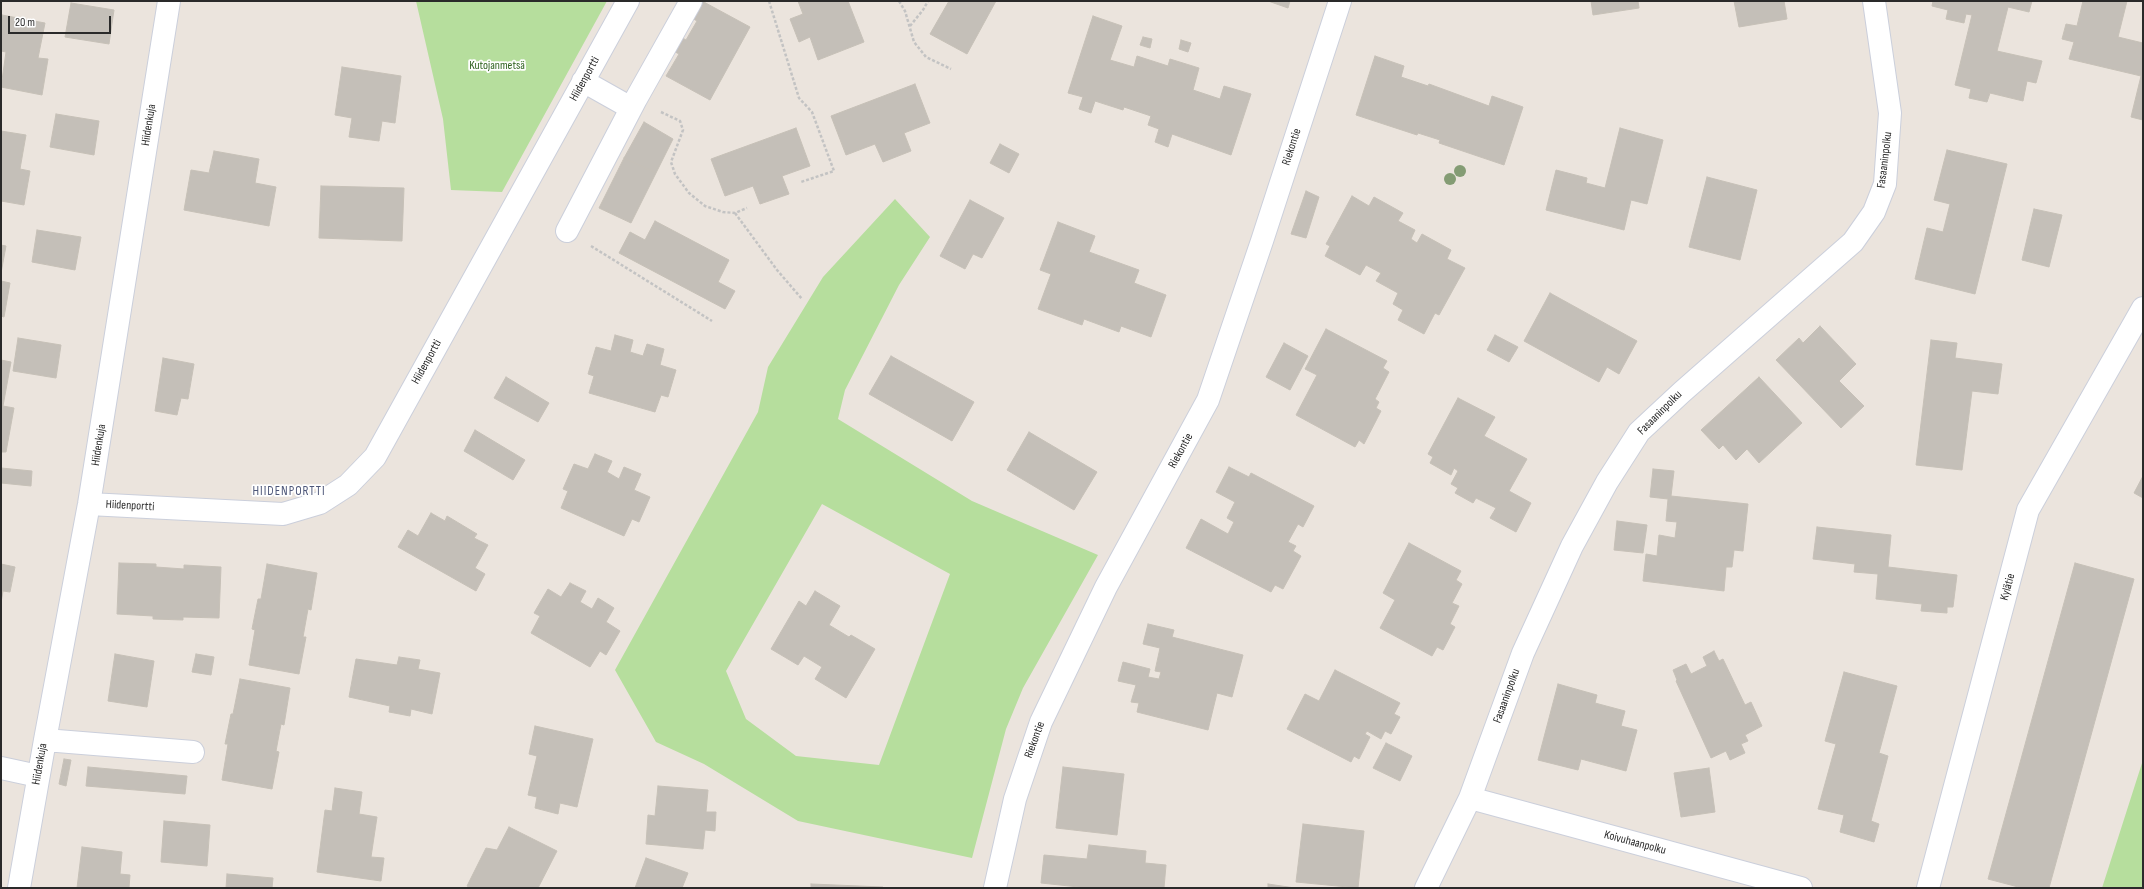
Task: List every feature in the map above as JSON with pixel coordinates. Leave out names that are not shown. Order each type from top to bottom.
[{"type":"street","name":"Hiidenkuja","points":[[19,888],[38,776],[89,504],[169,1]]},
{"type":"street","name":"Hiidenportti","points":[[89,504],[282,514],[320,503],[348,485],[375,457],[628,1]]},
{"type":"street","points":[[567,231],[633,104],[691,1]]},
{"type":"street","name":"Riekontie","points":[[995,888],[1015,799],[1041,722],[1106,587],[1208,400],[1262,242],[1340,1]]},
{"type":"street","name":"Fasaaninpolku","points":[[1426,888],[1470,798],[1523,653],[1572,546],[1607,482],[1639,432],[1682,392],[1853,242],[1874,212],[1885,184],[1890,113],[1874,1]]},
{"type":"street","points":[[583,81],[633,104]]},
{"type":"street","name":"Kylätie","points":[[1928,888],[2028,510],[2143,308]]},
{"type":"street","points":[[45,740],[193,752]]},
{"type":"street","points":[[1,768],[38,776]]},
{"type":"street","name":"Koivuhaanpolku","points":[[1470,798],[1801,888]]},
{"type":"path","points":[[769,1],[799,98],[812,112],[834,172],[801,182]]},
{"type":"path","points":[[900,1],[914,42],[926,57],[951,69]]},
{"type":"path","points":[[910,27],[928,1]]},
{"type":"path","points":[[633,104],[680,121],[683,130],[671,162],[675,174],[689,193],[705,206],[723,212],[735,213],[747,208]]},
{"type":"path","points":[[735,213],[777,270],[802,299]]},
{"type":"path","points":[[567,231],[712,321]]},
{"type":"green space","name":"Kutojanmetsä","points":[[416,1],[607,1],[502,192],[451,190],[443,119]]},
{"type":"green space","points":[[895,199],[930,237],[899,285],[845,390],[838,419],[972,501],[1098,555],[1023,688],[1006,729],[972,858],[798,821],[704,764],[656,742],[615,670],[758,412],[768,367],[823,277]],"holes":[[[822,504],[950,574],[879,765],[796,756],[746,719],[726,671]]]},
{"type":"green space","points":[[2143,760],[2143,888],[2102,888]]},
{"type":"building","points":[[692,1],[702,1],[750,27],[710,100],[666,76],[679,54],[668,48],[676,34],[686,40],[697,21],[685,14]]},
{"type":"building","points":[[798,1],[848,1],[864,42],[818,60],[810,37],[799,42],[790,19],[803,14]]},
{"type":"building","points":[[949,1],[996,1],[967,54],[930,34]]},
{"type":"building","points":[[1268,1],[1290,1],[1288,8]]},
{"type":"building","points":[[1591,1],[1638,1],[1639,8],[1593,15]]},
{"type":"building","points":[[1734,1],[1784,1],[1787,19],[1739,27]]},
{"type":"building","points":[[1933,1],[2032,1],[2029,12],[2008,7],[1997,51],[2042,61],[2036,83],[2027,81],[2023,101],[1990,93],[1987,102],[1969,98],[1971,89],[1955,85],[1972,15],[1966,14],[1964,23],[1946,19],[1948,10],[1932,6]]},
{"type":"building","points":[[2083,1],[2127,1],[2118,37],[2143,43],[2143,120],[2131,117],[2141,76],[2069,59],[2074,42],[2062,39],[2066,24],[2077,26]]},
{"type":"building","points":[[71,3],[114,10],[109,44],[65,37]]},
{"type":"building","points":[[2,15],[45,23],[38,58],[48,59],[42,95],[1,87],[6,52],[1,51]]},
{"type":"building","points":[[1093,16],[1122,26],[1110,60],[1134,67],[1137,56],[1168,66],[1170,59],[1199,68],[1193,90],[1220,99],[1224,86],[1251,94],[1231,155],[1172,134],[1168,147],[1155,142],[1159,129],[1148,125],[1151,116],[1124,107],[1123,110],[1095,101],[1091,113],[1079,109],[1083,97],[1068,93]]},
{"type":"building","points":[[1143,37],[1152,39],[1150,48],[1140,45]]},
{"type":"building","points":[[1181,40],[1191,43],[1188,52],[1179,49]]},
{"type":"building","points":[[1375,56],[1404,66],[1401,77],[1428,86],[1429,84],[1489,106],[1492,96],[1523,107],[1504,165],[1439,143],[1440,140],[1418,133],[1417,135],[1356,115]]},
{"type":"building","points":[[342,67],[401,76],[395,123],[382,121],[379,141],[349,137],[352,118],[335,115]]},
{"type":"building","points":[[915,84],[930,123],[904,133],[911,151],[883,162],[875,144],[846,155],[831,116]]},
{"type":"building","points":[[56,114],[99,121],[94,155],[50,147]]},
{"type":"building","points":[[644,122],[673,139],[656,173],[624,158]]},
{"type":"building","points":[[796,128],[810,166],[782,176],[789,194],[760,204],[753,186],[725,196],[711,159]]},
{"type":"building","points":[[1620,128],[1663,140],[1647,204],[1631,200],[1624,230],[1546,210],[1556,170],[1587,178],[1586,183],[1605,188]]},
{"type":"building","points":[[1,131],[26,135],[20,169],[30,171],[24,205],[1,201]]},
{"type":"building","points":[[1000,144],[1019,154],[1009,173],[990,163]]},
{"type":"building","points":[[1947,150],[2007,164],[1975,294],[1915,279],[1927,228],[1943,232],[1950,204],[1934,200]]},
{"type":"building","points":[[214,151],[259,159],[255,183],[276,187],[269,226],[184,210],[191,170],[209,173]]},
{"type":"building","points":[[624,158],[656,173],[631,223],[599,208]]},
{"type":"building","points":[[1707,177],[1757,190],[1740,260],[1689,247]]},
{"type":"building","points":[[321,186],[404,188],[402,241],[319,238]]},
{"type":"building","points":[[1306,191],[1319,197],[1306,238],[1291,234]]},
{"type":"building","points":[[1352,196],[1369,206],[1374,197],[1403,213],[1398,221],[1415,230],[1411,239],[1417,243],[1422,234],[1451,250],[1447,259],[1465,268],[1439,315],[1435,313],[1424,334],[1398,320],[1403,310],[1393,304],[1398,293],[1376,281],[1381,273],[1366,265],[1360,275],[1325,256],[1330,246],[1326,244]]},
{"type":"building","points":[[970,200],[1004,218],[982,258],[973,254],[965,269],[940,256]]},
{"type":"building","points":[[2034,209],[2062,215],[2049,267],[2022,260]]},
{"type":"building","points":[[655,221],[729,260],[718,282],[735,291],[725,309],[619,253],[630,232],[645,240]]},
{"type":"building","points":[[1058,222],[1095,236],[1089,252],[1139,270],[1134,283],[1166,295],[1151,337],[1121,326],[1119,332],[1084,319],[1082,325],[1038,309],[1051,274],[1040,270]]},
{"type":"building","points":[[37,230],[81,237],[75,270],[32,262]]},
{"type":"building","points":[[1,245],[6,246],[1,273]]},
{"type":"building","points":[[1,281],[10,283],[4,317],[1,316]]},
{"type":"building","points":[[1550,293],[1637,341],[1619,374],[1607,367],[1599,382],[1524,341]]},
{"type":"building","points":[[1820,326],[1856,364],[1839,381],[1864,406],[1841,428],[1776,360],[1799,338],[1803,343]]},
{"type":"building","points":[[1326,329],[1387,361],[1383,368],[1389,372],[1375,399],[1379,402],[1376,408],[1381,411],[1364,444],[1359,440],[1355,447],[1296,415],[1317,375],[1305,369]]},
{"type":"building","points":[[615,335],[633,340],[630,352],[643,356],[647,344],[664,349],[660,365],[676,370],[668,397],[661,395],[655,412],[589,393],[594,376],[588,374],[596,347],[611,351]]},
{"type":"building","points":[[1495,335],[1518,347],[1509,362],[1487,350]]},
{"type":"building","points":[[18,338],[61,345],[56,378],[13,371]]},
{"type":"building","points":[[1931,340],[1957,343],[1955,358],[2002,364],[1998,394],[1972,391],[1962,470],[1916,465]]},
{"type":"building","points":[[1284,343],[1308,356],[1290,390],[1266,377]]},
{"type":"building","points":[[891,356],[974,402],[952,441],[869,394]]},
{"type":"building","points":[[163,358],[194,364],[188,399],[181,398],[177,415],[155,411]]},
{"type":"building","points":[[1,360],[11,362],[3,406],[14,408],[6,452],[1,452]]},
{"type":"building","points":[[506,377],[549,403],[538,422],[494,398]]},
{"type":"building","points":[[1759,377],[1802,423],[1759,463],[1747,449],[1736,460],[1723,445],[1719,449],[1701,430]]},
{"type":"building","points":[[1458,398],[1495,417],[1484,436],[1527,459],[1509,491],[1531,503],[1516,532],[1490,518],[1496,508],[1476,498],[1473,503],[1455,493],[1458,488],[1451,484],[1458,471],[1454,468],[1451,475],[1430,463],[1433,457],[1428,454]]},
{"type":"building","points":[[475,430],[525,460],[513,480],[464,451]]},
{"type":"building","points":[[1029,432],[1097,472],[1074,510],[1007,470]]},
{"type":"building","points":[[595,454],[612,461],[607,472],[619,479],[624,467],[641,474],[634,490],[650,497],[639,522],[632,519],[624,536],[561,508],[568,491],[563,489],[574,464],[588,469]]},
{"type":"building","points":[[1229,467],[1249,477],[1251,473],[1314,506],[1303,527],[1298,524],[1288,542],[1296,546],[1293,551],[1301,556],[1283,589],[1275,585],[1271,592],[1186,548],[1201,519],[1228,534],[1234,522],[1227,518],[1235,502],[1216,492]]},
{"type":"building","points":[[1,468],[32,471],[31,486],[1,483]]},
{"type":"building","points":[[1653,469],[1674,471],[1671,496],[1748,504],[1743,551],[1734,550],[1732,567],[1726,567],[1724,591],[1643,581],[1646,554],[1657,556],[1659,535],[1675,538],[1677,522],[1666,521],[1668,499],[1650,497]]},
{"type":"building","points":[[2143,476],[2143,498],[2134,493]]},
{"type":"building","points":[[431,513],[445,521],[447,516],[477,534],[474,538],[488,545],[475,568],[485,574],[476,591],[398,547],[408,530],[418,536]]},
{"type":"building","points":[[1617,521],[1647,525],[1643,553],[1614,550]]},
{"type":"building","points":[[1817,527],[1891,535],[1888,567],[1957,575],[1953,607],[1947,607],[1947,613],[1921,611],[1922,604],[1876,599],[1878,574],[1854,572],[1855,564],[1813,559]]},
{"type":"building","points":[[1409,543],[1461,571],[1456,580],[1462,584],[1452,603],[1459,606],[1450,624],[1455,627],[1443,650],[1437,647],[1432,656],[1380,628],[1395,600],[1383,593]]},
{"type":"building","points":[[119,563],[156,564],[156,567],[184,569],[184,565],[221,567],[219,618],[183,617],[183,620],[153,619],[153,616],[117,614]]},
{"type":"building","points":[[2075,563],[2134,579],[2049,888],[2022,888],[1988,879]]},
{"type":"building","points":[[1,564],[15,567],[10,592],[3,591],[1,603]]},
{"type":"building","points":[[267,564],[317,573],[311,610],[308,609],[303,637],[306,637],[299,674],[249,665],[255,630],[252,629],[258,599],[261,599]]},
{"type":"building","points":[[570,583],[586,591],[580,602],[592,609],[598,598],[614,608],[606,622],[620,631],[606,655],[600,651],[590,667],[531,633],[540,616],[534,613],[548,589],[561,597]]},
{"type":"building","points":[[815,591],[840,606],[829,625],[849,637],[851,635],[875,649],[846,698],[815,679],[822,667],[804,656],[798,665],[771,649],[799,601],[806,606]]},
{"type":"building","points":[[1148,624],[1174,630],[1172,637],[1243,655],[1232,697],[1217,693],[1208,730],[1137,712],[1139,703],[1131,702],[1136,685],[1118,681],[1123,662],[1150,669],[1148,677],[1159,679],[1161,672],[1155,671],[1160,648],[1143,644]]},
{"type":"building","points":[[1714,651],[1719,661],[1723,659],[1745,705],[1751,702],[1762,726],[1745,735],[1748,741],[1741,744],[1745,753],[1730,760],[1726,751],[1711,758],[1676,681],[1677,680],[1673,670],[1686,664],[1691,674],[1707,666],[1703,657]]},
{"type":"building","points":[[115,654],[154,661],[147,707],[108,701]]},
{"type":"building","points":[[196,654],[214,657],[211,675],[192,672]]},
{"type":"building","points":[[399,657],[420,660],[418,669],[440,673],[432,714],[411,709],[410,716],[389,712],[390,706],[349,697],[356,659],[397,665]]},
{"type":"building","points":[[1335,670],[1400,703],[1394,714],[1400,717],[1391,734],[1385,731],[1381,739],[1367,731],[1365,734],[1370,737],[1359,759],[1354,756],[1351,762],[1287,729],[1305,694],[1319,701]]},
{"type":"building","points":[[1844,672],[1897,686],[1879,753],[1888,756],[1871,821],[1879,824],[1874,842],[1840,832],[1844,815],[1818,809],[1836,744],[1825,741]]},
{"type":"building","points":[[240,679],[290,688],[284,725],[281,724],[276,751],[279,752],[272,789],[222,780],[228,744],[225,744]]},
{"type":"building","points":[[1558,684],[1597,695],[1595,703],[1625,711],[1621,726],[1637,730],[1626,771],[1581,759],[1578,770],[1538,760]]},
{"type":"building","points":[[535,726],[593,739],[577,807],[560,803],[558,814],[535,808],[537,797],[528,795],[537,756],[529,754]]},
{"type":"building","points":[[1386,743],[1412,756],[1400,781],[1373,768]]},
{"type":"building","points":[[64,759],[71,760],[66,786],[59,784]]},
{"type":"building","points":[[88,767],[187,776],[185,794],[86,786]]},
{"type":"building","points":[[1063,767],[1124,774],[1117,835],[1056,828]]},
{"type":"building","points":[[1709,768],[1715,812],[1681,817],[1674,773]]},
{"type":"building","points":[[658,786],[708,790],[706,812],[716,812],[715,831],[705,830],[703,849],[646,844],[648,815],[655,816]]},
{"type":"building","points":[[335,788],[362,792],[359,814],[377,817],[371,857],[384,858],[381,881],[317,872],[325,810],[332,811]]},
{"type":"building","points":[[164,821],[210,825],[207,866],[161,862]]},
{"type":"building","points":[[1303,824],[1364,831],[1358,888],[1296,882]]},
{"type":"building","points":[[509,827],[557,851],[538,888],[471,888],[467,886],[486,848],[497,850]]},
{"type":"building","points":[[1089,845],[1146,851],[1145,863],[1166,865],[1164,888],[1088,888],[1041,883],[1044,855],[1087,859]]},
{"type":"building","points":[[82,847],[122,852],[120,874],[130,875],[129,888],[77,888]]},
{"type":"building","points":[[646,858],[688,873],[682,888],[635,888]]},
{"type":"building","points":[[227,874],[273,878],[272,888],[226,888]]},
{"type":"building","points":[[811,884],[883,887],[883,888],[811,888]]},
{"type":"building","points":[[1268,884],[1295,888],[1268,888]]},
{"type":"district","name":"HIIDENPORTTI","points":[[289,492]]}]
